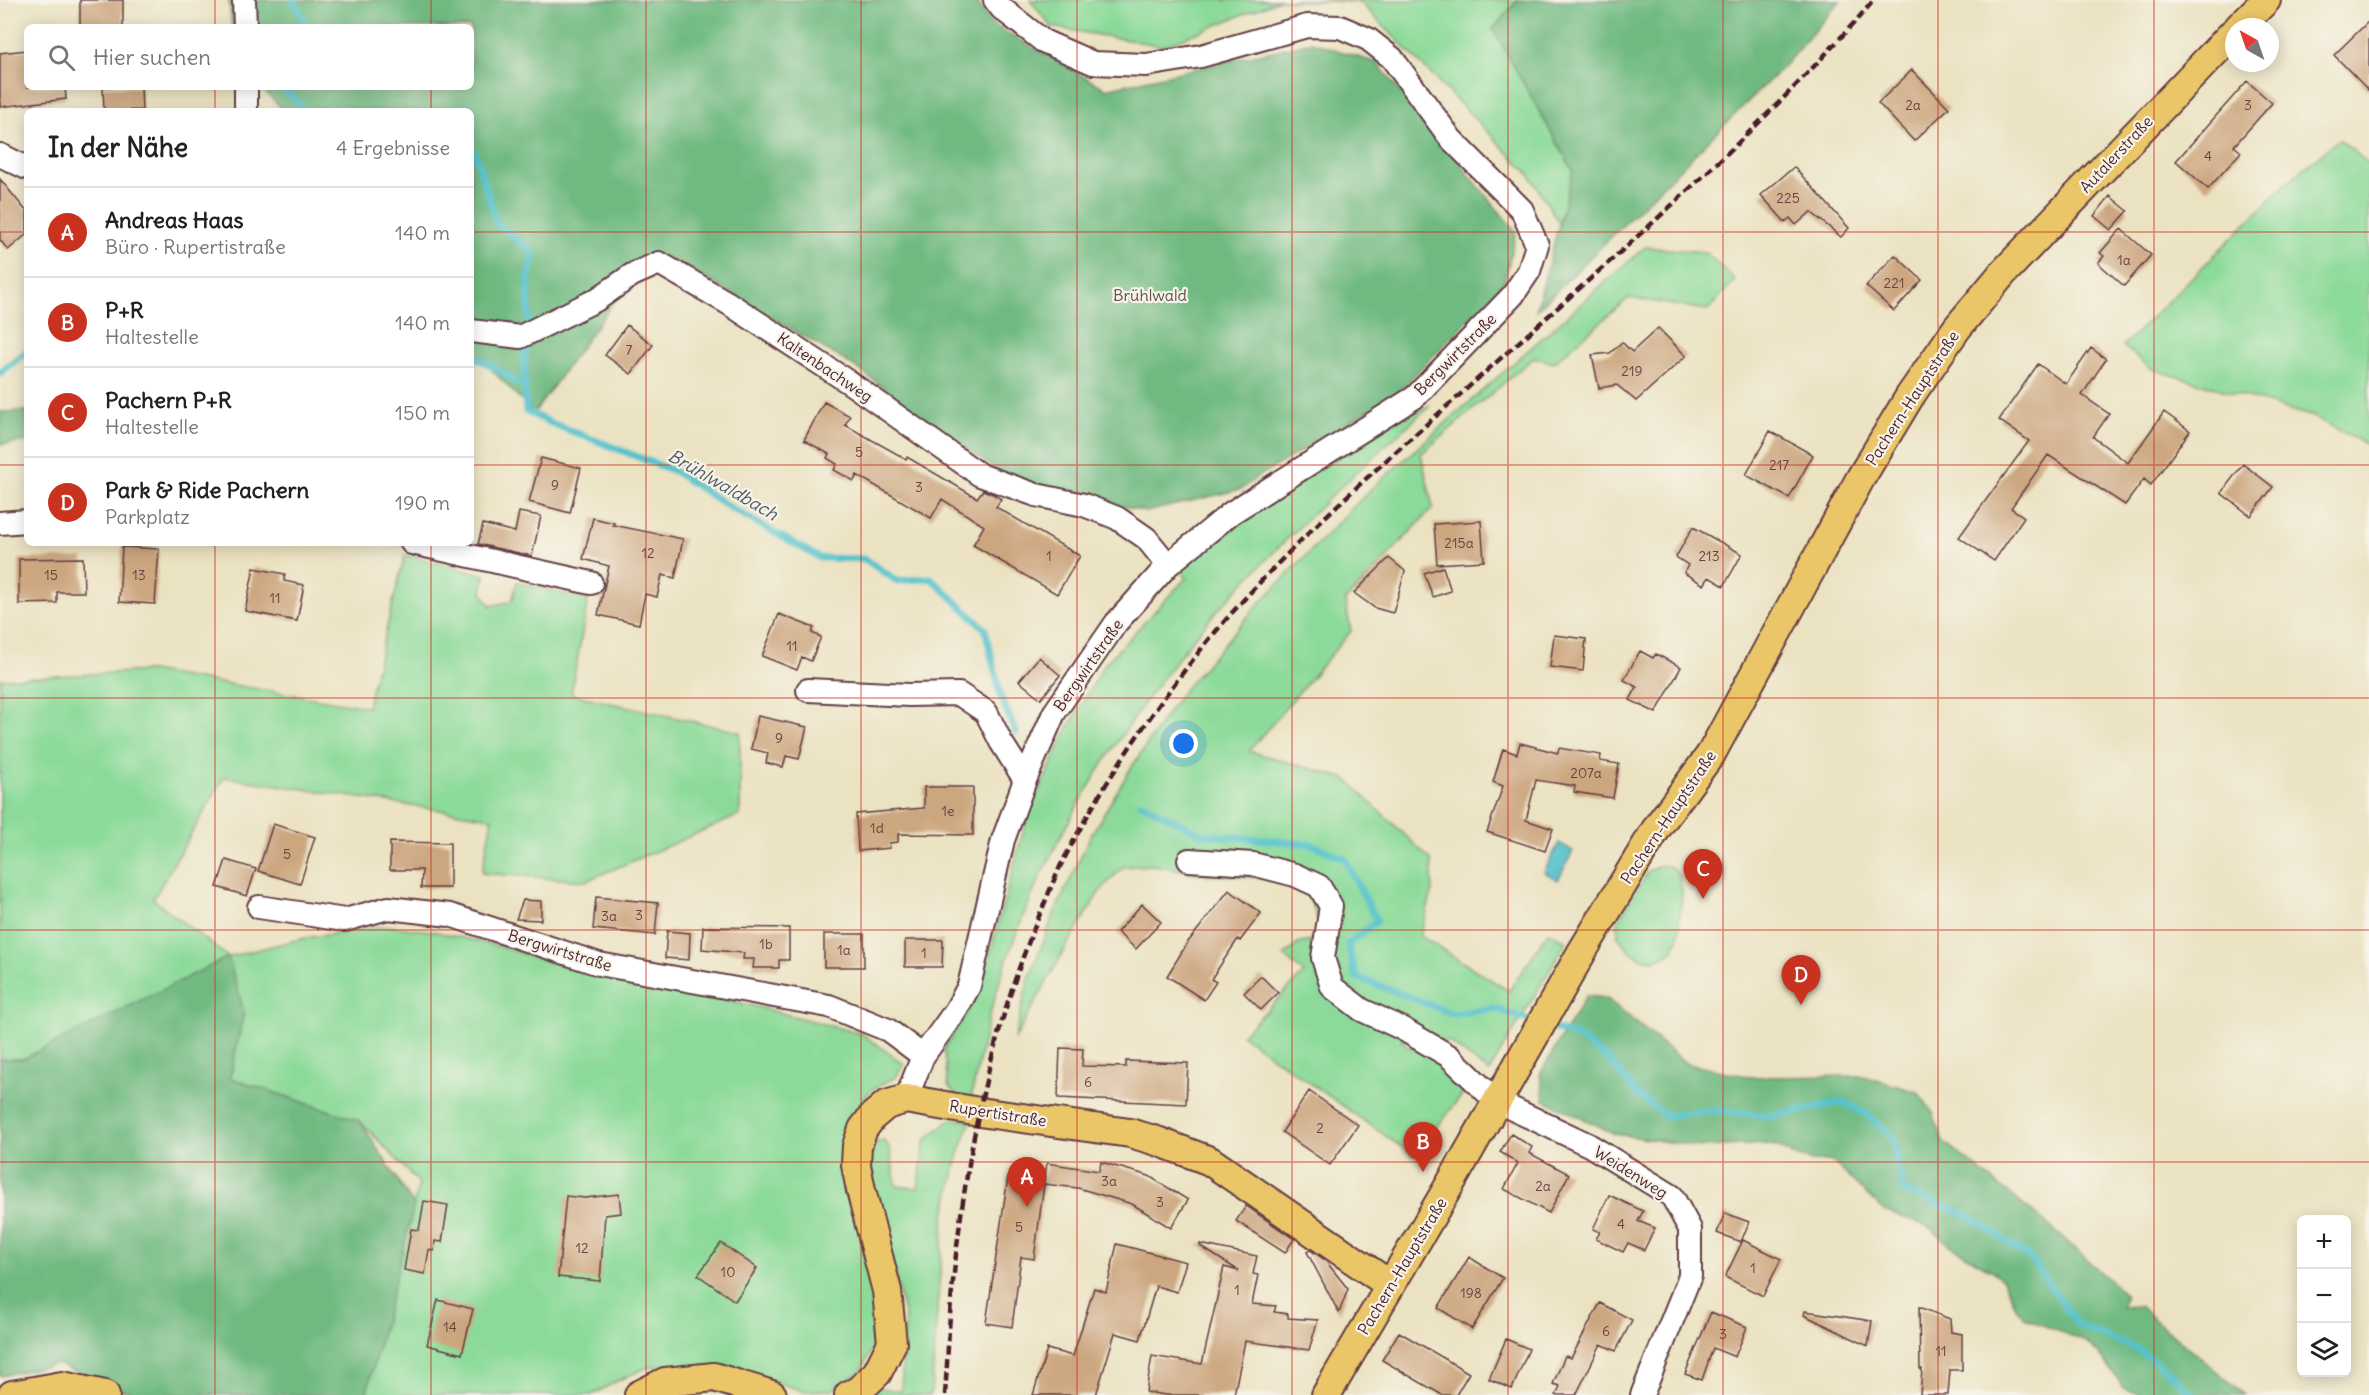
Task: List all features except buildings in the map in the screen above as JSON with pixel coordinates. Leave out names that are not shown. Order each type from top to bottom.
[{"type":"main road","points":[[2248,18],[2266,0]]},
{"type":"main road","name":"Autalerstraße","points":[[2000,277],[2225,41]]},
{"type":"main road","name":"Pachern-Hauptstraße","points":[[1326,1395],[1558,992],[1658,826],[1711,754],[1860,479],[1910,396],[1957,328],[2000,277]]},
{"type":"main road","points":[[849,1395],[858,1391],[877,1373],[892,1343],[887,1291],[856,1165],[857,1146],[863,1129],[873,1116],[885,1105],[906,1098]]},
{"type":"main road","name":"Rupertistraße","points":[[906,1098],[979,1112],[1130,1133],[1184,1150],[1210,1161],[1390,1285]]},
{"type":"main road","points":[[639,1395],[666,1382],[714,1377],[771,1395]]},
{"type":"main road","points":[[12,1395],[62,1386],[105,1395]]},
{"type":"street","points":[[244,0],[245,24]]},
{"type":"street","name":"Bergwirtstraße","points":[[906,1098],[922,1056],[956,1010],[969,986],[1003,840],[1025,780],[1054,714],[1116,623],[1168,565],[1231,513],[1415,397],[1513,295],[1529,271],[1537,245],[1522,210],[1451,139],[1392,58],[1368,39],[1340,27],[1307,26],[1201,56],[1146,65],[1093,63],[1043,41],[1001,8],[995,0]]},
{"type":"street","points":[[246,90],[246,108]]},
{"type":"street","points":[[0,155],[24,167]]},
{"type":"street","name":"Kaltenbachweg","points":[[474,330],[520,337],[596,300],[632,275],[659,263],[728,303],[853,385],[980,476],[1036,495],[1084,505],[1117,518],[1146,538],[1168,565]]},
{"type":"street","points":[[0,523],[24,521]]},
{"type":"street","points":[[425,546],[591,583]]},
{"type":"street","points":[[808,690],[909,695],[959,694],[986,712],[1001,742],[1025,780]]},
{"type":"street","name":"Weidenweg","points":[[1190,860],[1253,864],[1295,875],[1319,886],[1331,906],[1323,958],[1332,987],[1362,1010],[1401,1028],[1449,1056],[1496,1101],[1589,1145],[1672,1196],[1690,1229],[1690,1276],[1642,1395]]},
{"type":"street","name":"Bergwirtstraße","points":[[259,907],[345,920],[388,908],[450,915],[599,964],[829,1006],[888,1030],[922,1056]]},
{"type":"green space","name":"Brühlwald","points":[[229,0],[976,0],[990,23],[1106,89],[1312,42],[1377,63],[1516,232],[1504,283],[1397,393],[1256,478],[1242,489],[1146,512],[1003,475],[857,368],[672,258],[620,293],[534,413],[488,366],[474,359],[474,108],[282,108],[263,90],[474,90],[474,24],[232,24]]},
{"type":"green space","points":[[1030,0],[1280,0],[1163,46],[1052,27]]},
{"type":"green space","points":[[1280,0],[1518,0],[1493,29],[1573,171],[1559,223],[1529,174],[1360,2]]},
{"type":"green space","points":[[1518,0],[1841,0],[1782,68],[1536,311],[1573,171],[1493,29]]},
{"type":"green space","points":[[2339,139],[2369,164],[2369,446],[2314,417],[2152,369],[2123,346],[2289,181]]},
{"type":"green space","points":[[1645,247],[1705,252],[1735,280],[1708,310],[1629,298],[1553,363],[1534,357],[1421,454],[1433,508],[1345,601],[1351,631],[1249,751],[1346,779],[1431,860],[1433,889],[1420,936],[1509,991],[1548,932],[1567,941],[1489,1072],[1449,1042],[1401,1040],[1409,1047],[1436,1054],[1466,1090],[1414,1156],[1242,1035],[1304,973],[1284,956],[1298,944],[1311,941],[1320,925],[1307,892],[1270,878],[1207,875],[1151,865],[1123,867],[1100,891],[1014,1041],[1028,981],[1053,916],[1091,835],[1131,768],[1179,696],[1255,608],[1371,489]]},
{"type":"green space","points":[[1431,405],[1332,495],[1230,596],[1189,644],[1128,726],[1074,812],[1028,904],[994,1000],[970,1102],[959,1098],[948,1086],[944,1049],[979,992],[1028,815],[1067,730],[1104,665],[1186,578],[1180,568],[1285,491],[1390,423]]},
{"type":"green space","points":[[24,411],[24,441],[0,445],[0,412]]},
{"type":"green space","points":[[405,555],[485,575],[482,593],[491,606],[512,601],[517,582],[588,600],[571,694],[740,732],[740,815],[586,881],[482,873],[492,818],[224,777],[153,899],[228,957],[305,938],[388,926],[432,931],[494,945],[568,967],[750,1005],[862,1034],[904,1064],[896,1077],[871,1090],[853,1113],[844,1142],[879,1314],[875,1342],[861,1371],[832,1390],[803,1391],[749,1373],[648,1367],[592,1395],[366,1395],[419,1183],[360,1121],[230,1078],[244,1011],[23,1059],[0,1059],[0,679],[150,671],[367,707]]},
{"type":"green space","points":[[1662,865],[1671,867],[1679,875],[1682,890],[1678,940],[1671,952],[1657,960],[1642,959],[1630,951],[1618,937],[1618,920],[1648,871]]},
{"type":"green space","points":[[228,957],[244,1011],[230,1078],[360,1121],[414,1206],[366,1395],[139,1395],[102,1384],[58,1364],[0,1376],[0,1059],[23,1059]]},
{"type":"green space","points":[[1586,996],[1606,998],[1687,1064],[1751,1077],[1863,1076],[1918,1092],[1933,1113],[1943,1141],[2052,1228],[2126,1295],[2121,1307],[2139,1306],[2245,1395],[2141,1395],[2124,1388],[2099,1354],[2086,1342],[2025,1318],[2016,1307],[2003,1280],[1993,1271],[1952,1247],[1929,1227],[1884,1211],[1832,1161],[1813,1161],[1767,1144],[1701,1147],[1615,1134],[1544,1100],[1540,1074]]},
{"type":"green space","points":[[951,1119],[971,1120],[958,1156],[944,1219],[931,1395],[870,1395],[880,1388],[901,1391],[905,1317],[866,1157],[877,1142],[885,1141],[890,1149],[896,1186],[918,1188],[925,1140]]},
{"type":"water","points":[[1559,843],[1573,851],[1558,880],[1544,872]]},
{"type":"waterway","name":"Brühlwaldbach","points":[[294,0],[306,24]]},
{"type":"waterway","name":"Brühlwaldbach","points":[[285,90],[303,108]]},
{"type":"waterway","name":"Brühlwaldbach","points":[[474,152],[497,224],[534,254],[528,279],[529,328]]},
{"type":"waterway","name":"Brühlwaldbach","points":[[528,339],[524,361],[526,411],[674,471],[734,510],[820,558],[865,559],[897,581],[931,578],[985,629],[1001,697],[1016,732]]},
{"type":"waterway","points":[[0,373],[24,353]]},
{"type":"waterway","points":[[474,358],[485,362],[525,387]]},
{"type":"waterway","name":"Brühlwaldbach","points":[[1141,803],[1201,834],[1311,844],[1345,859],[1377,921],[1348,944],[1356,977],[1454,1014],[1494,1008],[1536,1023]]},
{"type":"waterway","name":"Brühlwaldbach","points":[[1546,1026],[1576,1036],[1609,1060],[1638,1095],[1666,1116],[1713,1110],[1772,1116],[1842,1102],[1865,1113],[1892,1136],[1903,1190],[1968,1215],[2030,1258],[2079,1326],[2138,1349],[2173,1375],[2192,1395]]},
{"type":"railway","points":[[945,1395],[951,1303],[966,1180],[984,1087],[996,1042],[1009,997],[1057,873],[1078,832],[1129,748],[1207,642],[1298,543],[1727,154],[1827,53],[1874,0]]},
{"type":"place","name":"Pachern P+R","points":[[1703,899]]},
{"type":"place","name":"Park & Ride Pachern","points":[[1801,1005]]},
{"type":"place","name":"P+R","points":[[1423,1172]]},
{"type":"place","name":"Andreas Haas","points":[[1027,1207]]}]
